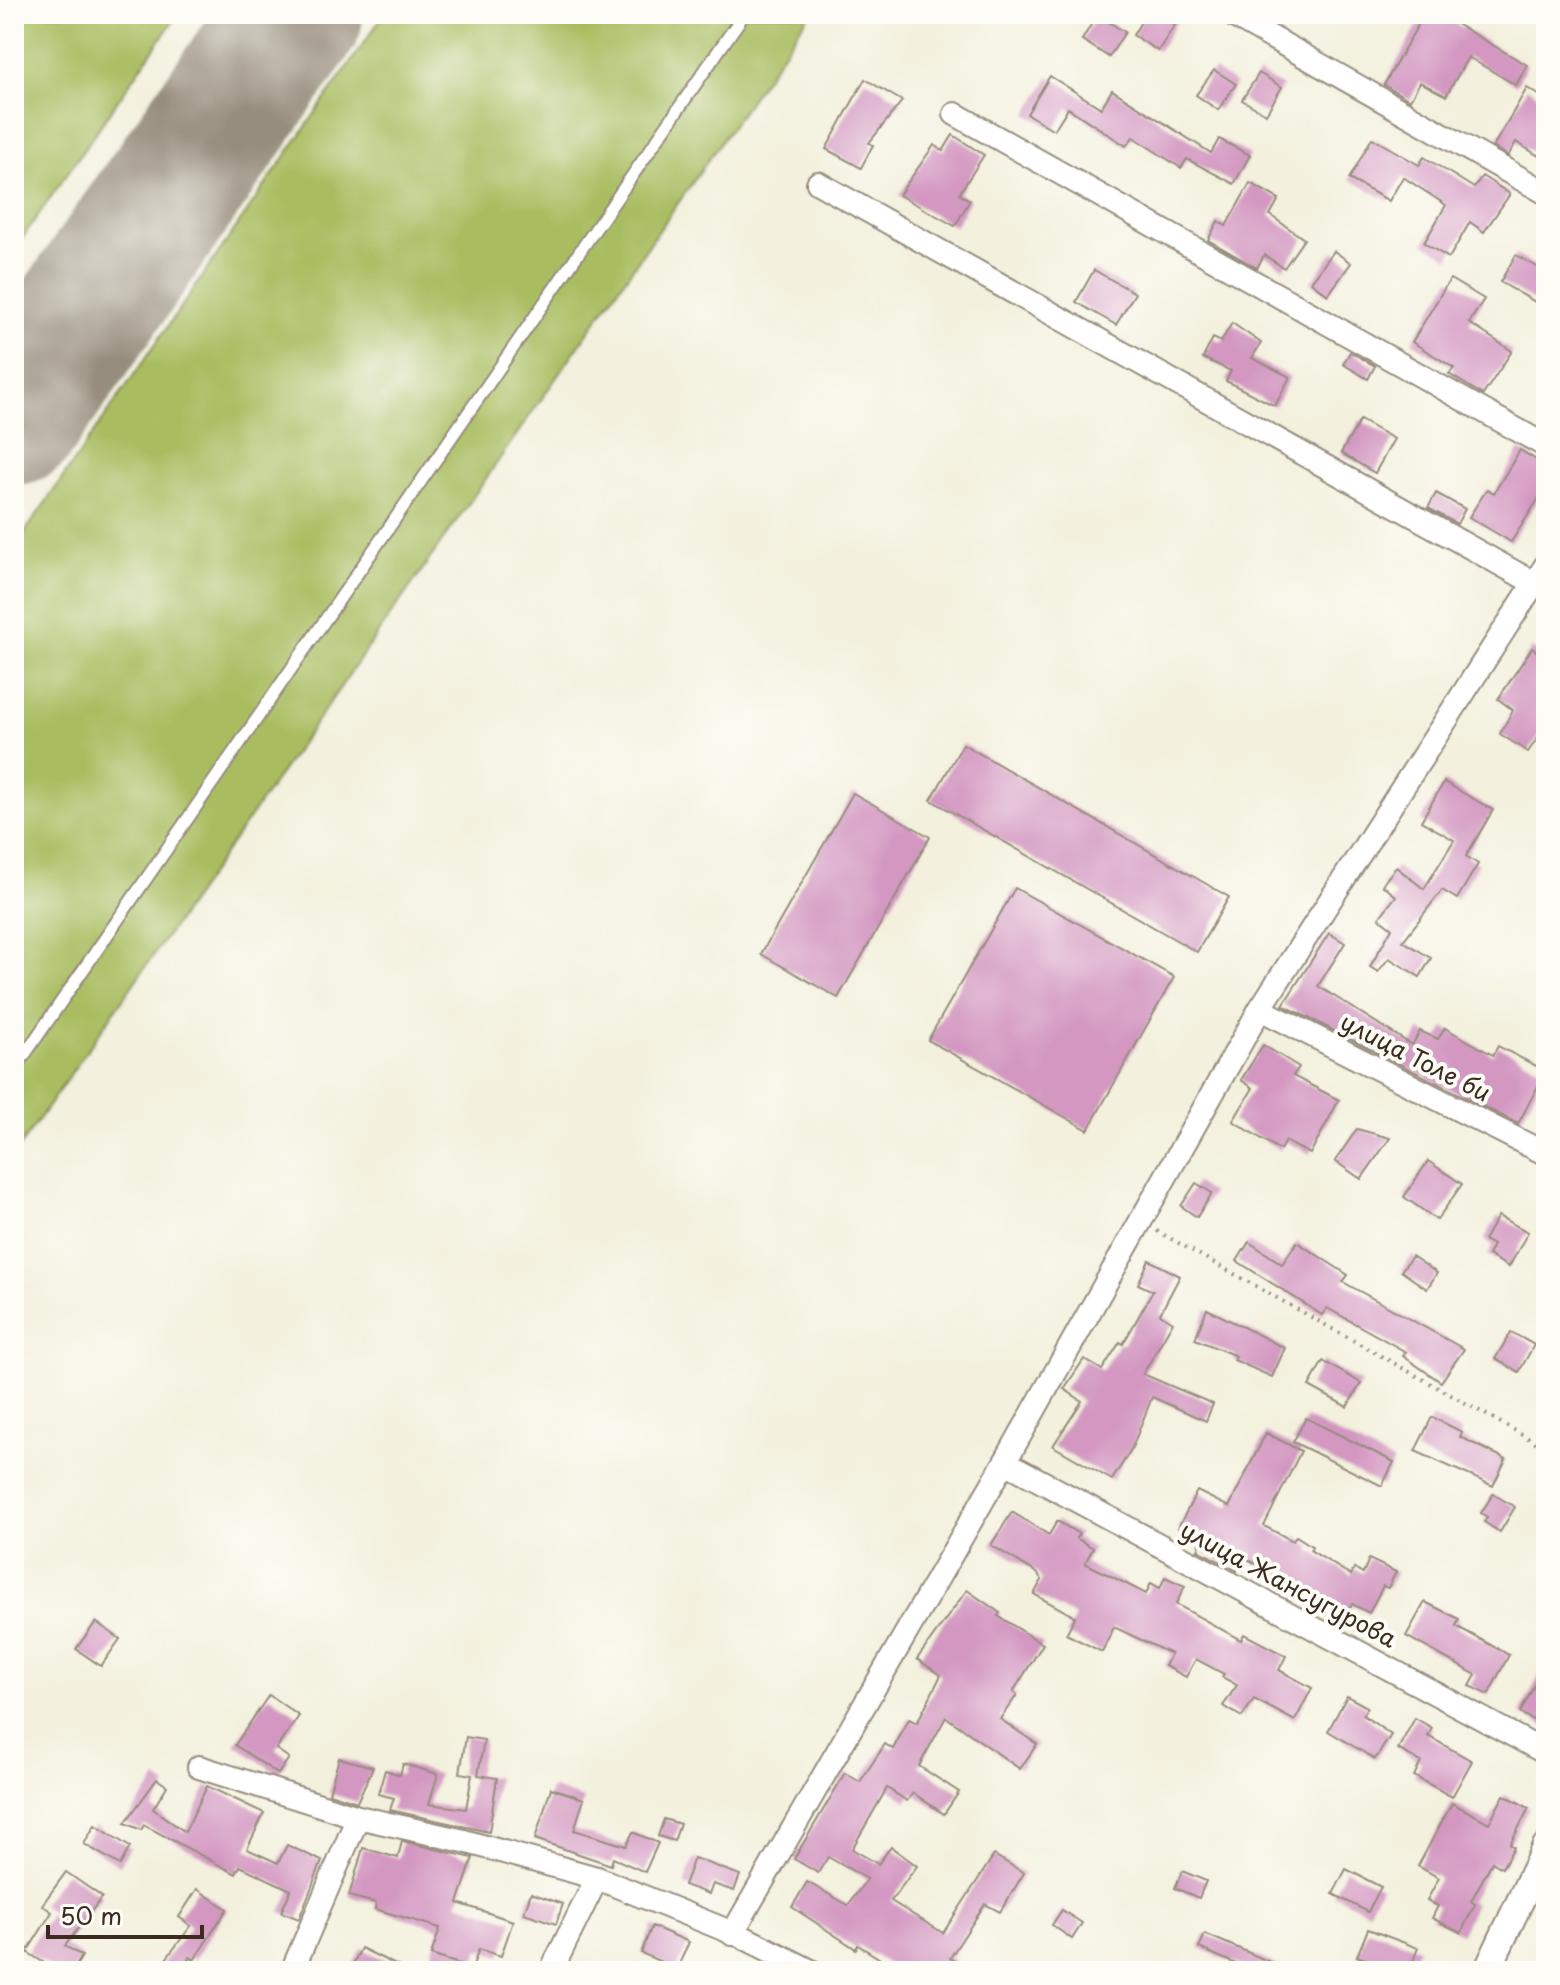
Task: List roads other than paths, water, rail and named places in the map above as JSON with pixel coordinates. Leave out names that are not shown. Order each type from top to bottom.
[{"type":"street","points":[[1232,15],[1546,193]]},
{"type":"street","points":[[955,114],[1546,446]]},
{"type":"street","points":[[732,1934],[1005,1462],[1260,1009],[1540,574],[818,183]]},
{"type":"street","name":"улица Толе би","points":[[1260,1009],[1546,1154]]},
{"type":"street","name":"улица Жансугурова","points":[[1005,1462],[1546,1753]]},
{"type":"street","points":[[199,1767],[358,1817],[464,1841],[597,1878],[732,1934],[811,1971]]},
{"type":"street","points":[[292,1971],[358,1817]]},
{"type":"street","points":[[1487,1971],[1546,1846]]},
{"type":"street","points":[[551,1971],[597,1878]]},
{"type":"lane","points":[[14,1070],[744,14]]}]
